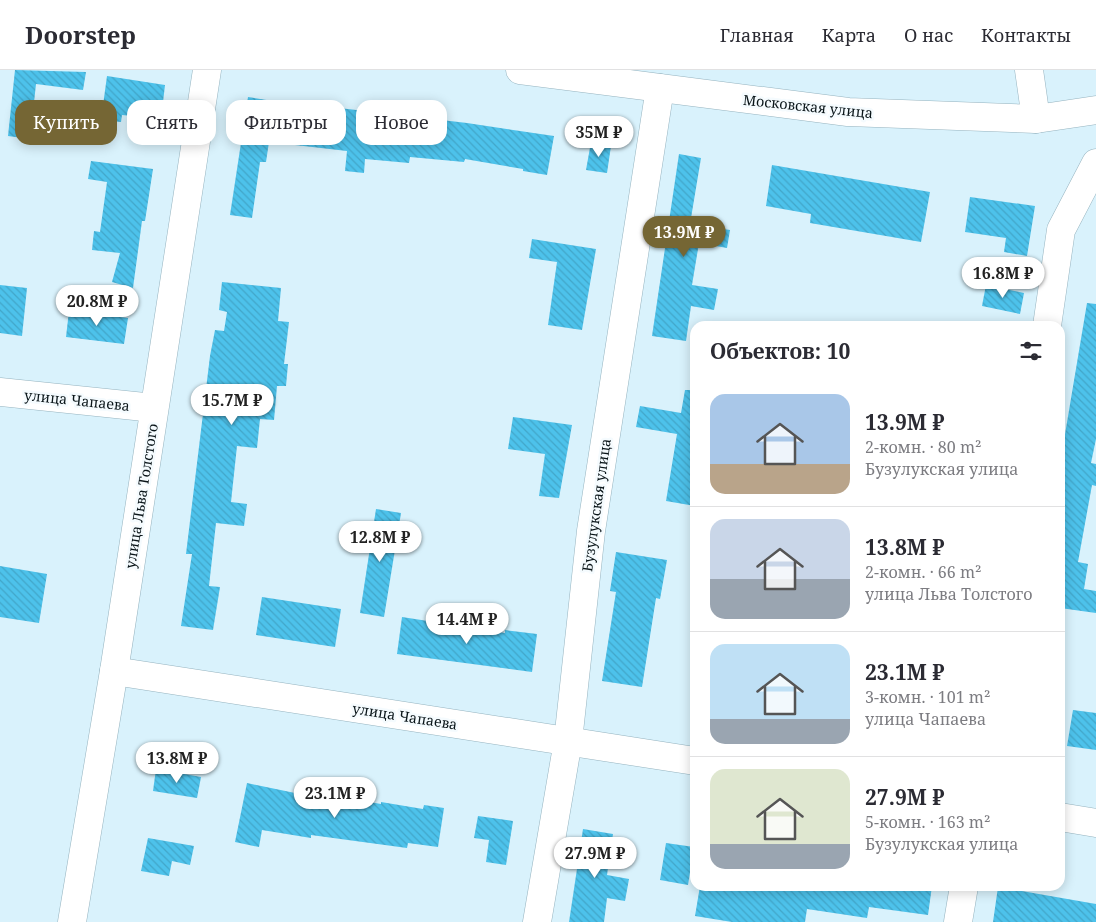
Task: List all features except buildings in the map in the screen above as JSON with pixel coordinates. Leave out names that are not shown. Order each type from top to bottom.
[{"type":"street","name":"улица Льва Толстого","points":[[72,922],[114,671],[207,70]]},
{"type":"street","name":"Московская улица","points":[[520,70],[848,112],[1036,119],[1096,110]]},
{"type":"street","points":[[1029,70],[1036,119]]},
{"type":"street","name":"Бузулукская улица","points":[[537,922],[568,741],[591,531],[660,88]]},
{"type":"street","points":[[1048,321],[1061,230],[1096,163]]},
{"type":"street","name":"улица Чапаева","points":[[0,392],[154,408]]},
{"type":"street","name":"улица Чапаева","points":[[114,671],[690,760]]},
{"type":"street","points":[[1065,818],[1096,823]]},
{"type":"street","points":[[958,922],[963,891]]}]
